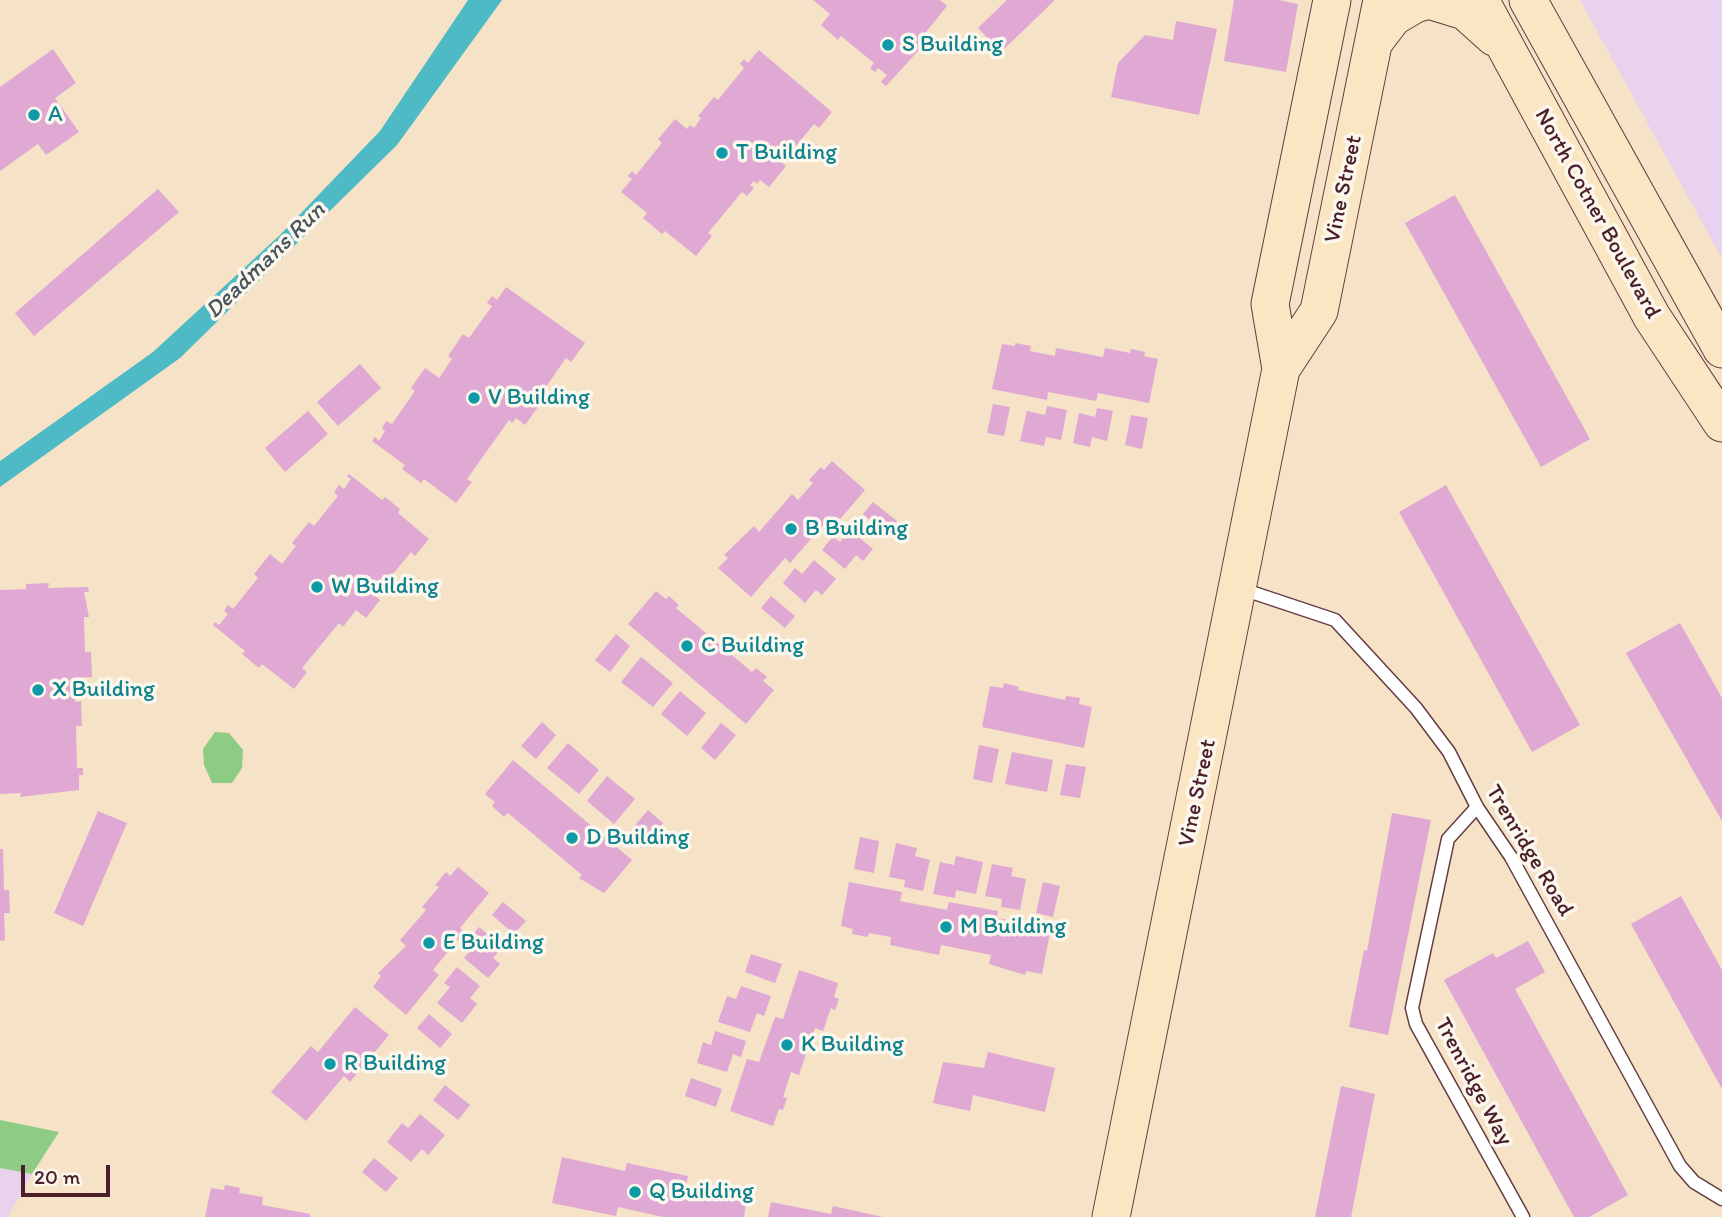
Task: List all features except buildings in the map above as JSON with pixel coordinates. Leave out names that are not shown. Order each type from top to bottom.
[{"type":"main road","name":"Vine Street","points":[[1111,1217],[1281,369],[1270,304],[1332,0]]},
{"type":"main road","name":"Vine Street","points":[[1281,369],[1319,311],[1382,0]]},
{"type":"main road","name":"North Cotner Boulevard","points":[[1480,0],[1652,317],[1722,423]]},
{"type":"main road","name":"North Cotner Boulevard","points":[[1528,0],[1722,349]]},
{"type":"main road","points":[[1374,43],[1393,18],[1415,4],[1429,1],[1465,11],[1508,50]]},
{"type":"lane","name":"Trenridge Road","points":[[1239,588],[1335,620],[1416,708],[1449,752],[1477,807],[1511,857],[1680,1166],[1694,1181],[1722,1199]]},
{"type":"lane","name":"Trenridge Way","points":[[1477,807],[1448,839],[1412,1008],[1416,1024],[1523,1217]]},
{"type":"shaded area","points":[[1580,0],[1722,0],[1722,259]]},
{"type":"shaded area","points":[[0,1168],[32,1174],[8,1217],[0,1217]]},
{"type":"green space","points":[[215,732],[229,733],[243,750],[242,768],[232,783],[212,783],[204,765],[203,749]]},
{"type":"green space","points":[[0,1120],[59,1132],[32,1174],[0,1168]]},
{"type":"water","name":"Deadmans Run","points":[[468,0],[502,0],[397,145],[180,358],[0,487],[0,461],[153,352],[280,235],[380,131]]},
{"type":"place","name":"S Building","points":[[888,45]]},
{"type":"place","name":"A","points":[[34,115]]},
{"type":"place","name":"T Building","points":[[722,153]]},
{"type":"place","name":"V Building","points":[[474,398]]},
{"type":"place","name":"B Building","points":[[791,529]]},
{"type":"place","name":"W Building","points":[[317,587]]},
{"type":"place","name":"C Building","points":[[687,646]]},
{"type":"place","name":"X Building","points":[[38,690]]},
{"type":"place","name":"D Building","points":[[572,838]]},
{"type":"place","name":"M Building","points":[[946,927]]},
{"type":"place","name":"E Building","points":[[429,943]]},
{"type":"place","name":"K Building","points":[[787,1045]]},
{"type":"place","name":"R Building","points":[[330,1064]]},
{"type":"place","name":"Q Building","points":[[635,1192]]}]
